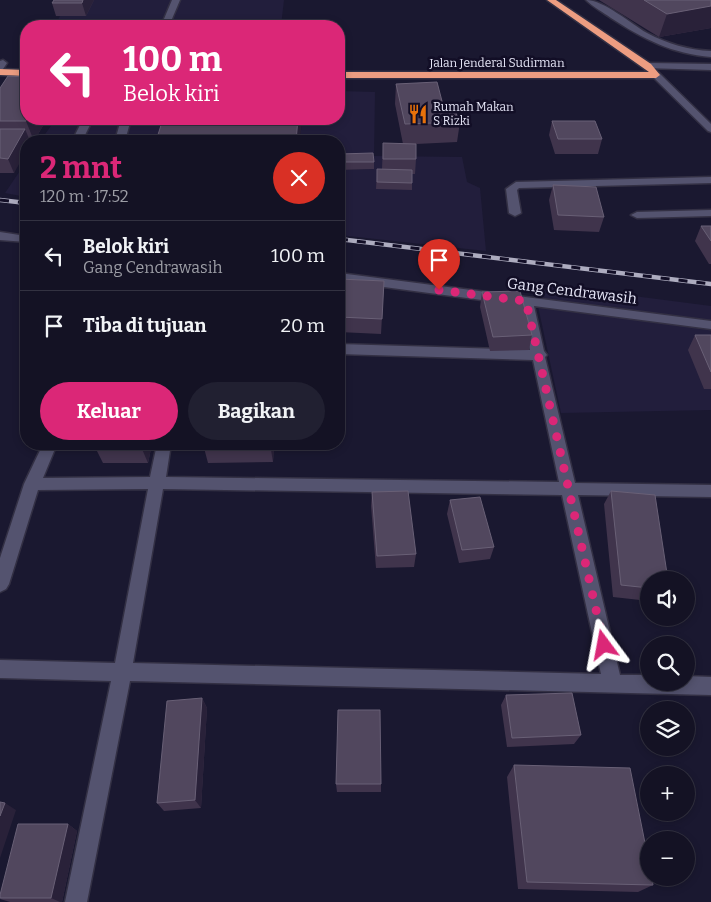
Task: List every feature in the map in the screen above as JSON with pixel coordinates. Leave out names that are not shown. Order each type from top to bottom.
[{"type":"highway","points":[[551,0],[648,66],[656,75]]},
{"type":"highway","points":[[1,64],[18,63]]},
{"type":"highway","points":[[593,65],[648,66]]},
{"type":"highway","points":[[0,72],[20,73]]},
{"type":"highway","name":"Jalan Jenderal Sudirman","points":[[345,75],[656,75]]},
{"type":"street","points":[[168,20],[176,0]]},
{"type":"street","points":[[590,0],[661,44],[678,50],[711,54]]},
{"type":"street","points":[[648,66],[711,67]]},
{"type":"street","points":[[656,75],[711,77]]},
{"type":"street","points":[[656,75],[711,129]]},
{"type":"street","points":[[515,213],[511,189],[516,185],[711,180]]},
{"type":"street","points":[[638,215],[711,213]]},
{"type":"street","points":[[0,236],[20,238]]},
{"type":"street","name":"Gang Cendrawasih","points":[[345,278],[711,325]]},
{"type":"street","points":[[526,301],[540,355],[613,684]]},
{"type":"street","points":[[345,349],[540,355]]},
{"type":"street","points":[[0,584],[32,484],[47,450]]},
{"type":"street","points":[[76,902],[122,673],[163,450]]},
{"type":"street","points":[[32,484],[156,483],[711,491]]},
{"type":"street","points":[[0,670],[711,686]]},
{"type":"shaded area","points":[[68,0],[284,0],[282,20],[58,20]]},
{"type":"shaded area","points":[[345,91],[375,92],[374,156],[462,157],[467,182],[480,188],[486,251],[345,236],[345,170],[373,169],[345,162],[345,135],[301,135],[301,125],[345,125]]},
{"type":"shaded area","points":[[52,125],[173,125],[171,135],[44,135]]},
{"type":"shaded area","points":[[20,171],[20,196],[5,193]]},
{"type":"shaded area","points":[[533,283],[711,306],[711,410],[561,413]]},
{"type":"building","points":[[54,0],[83,0],[82,3],[52,3]]},
{"type":"building","points":[[644,0],[711,0],[711,6],[667,14]]},
{"type":"building","points":[[8,76],[20,77],[20,121],[0,121],[0,88]]},
{"type":"building","points":[[437,82],[443,105],[452,104],[460,122],[405,124],[396,84]]},
{"type":"building","points":[[552,121],[595,121],[602,139],[558,139]]},
{"type":"building","points":[[161,125],[297,125],[297,135],[158,135]]},
{"type":"building","points":[[0,129],[25,129],[8,159],[0,158]]},
{"type":"building","points":[[383,143],[416,144],[416,159],[383,159]]},
{"type":"building","points":[[373,153],[374,162],[345,162],[345,154]]},
{"type":"building","points":[[377,169],[412,170],[412,183],[377,182]]},
{"type":"building","points":[[553,185],[596,187],[604,217],[558,215]]},
{"type":"building","points":[[701,226],[711,226],[711,241]]},
{"type":"building","points":[[345,279],[384,281],[382,319],[345,317]]},
{"type":"building","points":[[520,291],[532,335],[493,337],[482,292]]},
{"type":"building","points":[[695,335],[711,335],[711,372]]},
{"type":"building","points":[[408,491],[416,554],[377,556],[372,492]]},
{"type":"building","points":[[611,491],[655,495],[667,571],[640,571],[640,587],[621,585]]},
{"type":"building","points":[[480,497],[494,547],[462,550],[450,500]]},
{"type":"building","points":[[572,693],[581,735],[512,738],[506,695]]},
{"type":"building","points":[[202,698],[195,800],[157,803],[167,701]]},
{"type":"building","points":[[338,710],[380,710],[381,784],[336,784]]},
{"type":"building","points":[[514,765],[630,768],[643,831],[640,831],[640,885],[527,882]]},
{"type":"building","points":[[0,802],[5,803],[0,816]]},
{"type":"building","points":[[18,824],[68,824],[51,898],[0,898]]},
{"type":"railway","points":[[0,200],[20,202]]},
{"type":"railway","points":[[345,240],[711,284]]},
{"type":"place","name":"Rumah Makan S Rizki","points":[[418,114]]},
{"type":"route","points":[[439,290],[526,301],[540,355],[604,645]]}]
